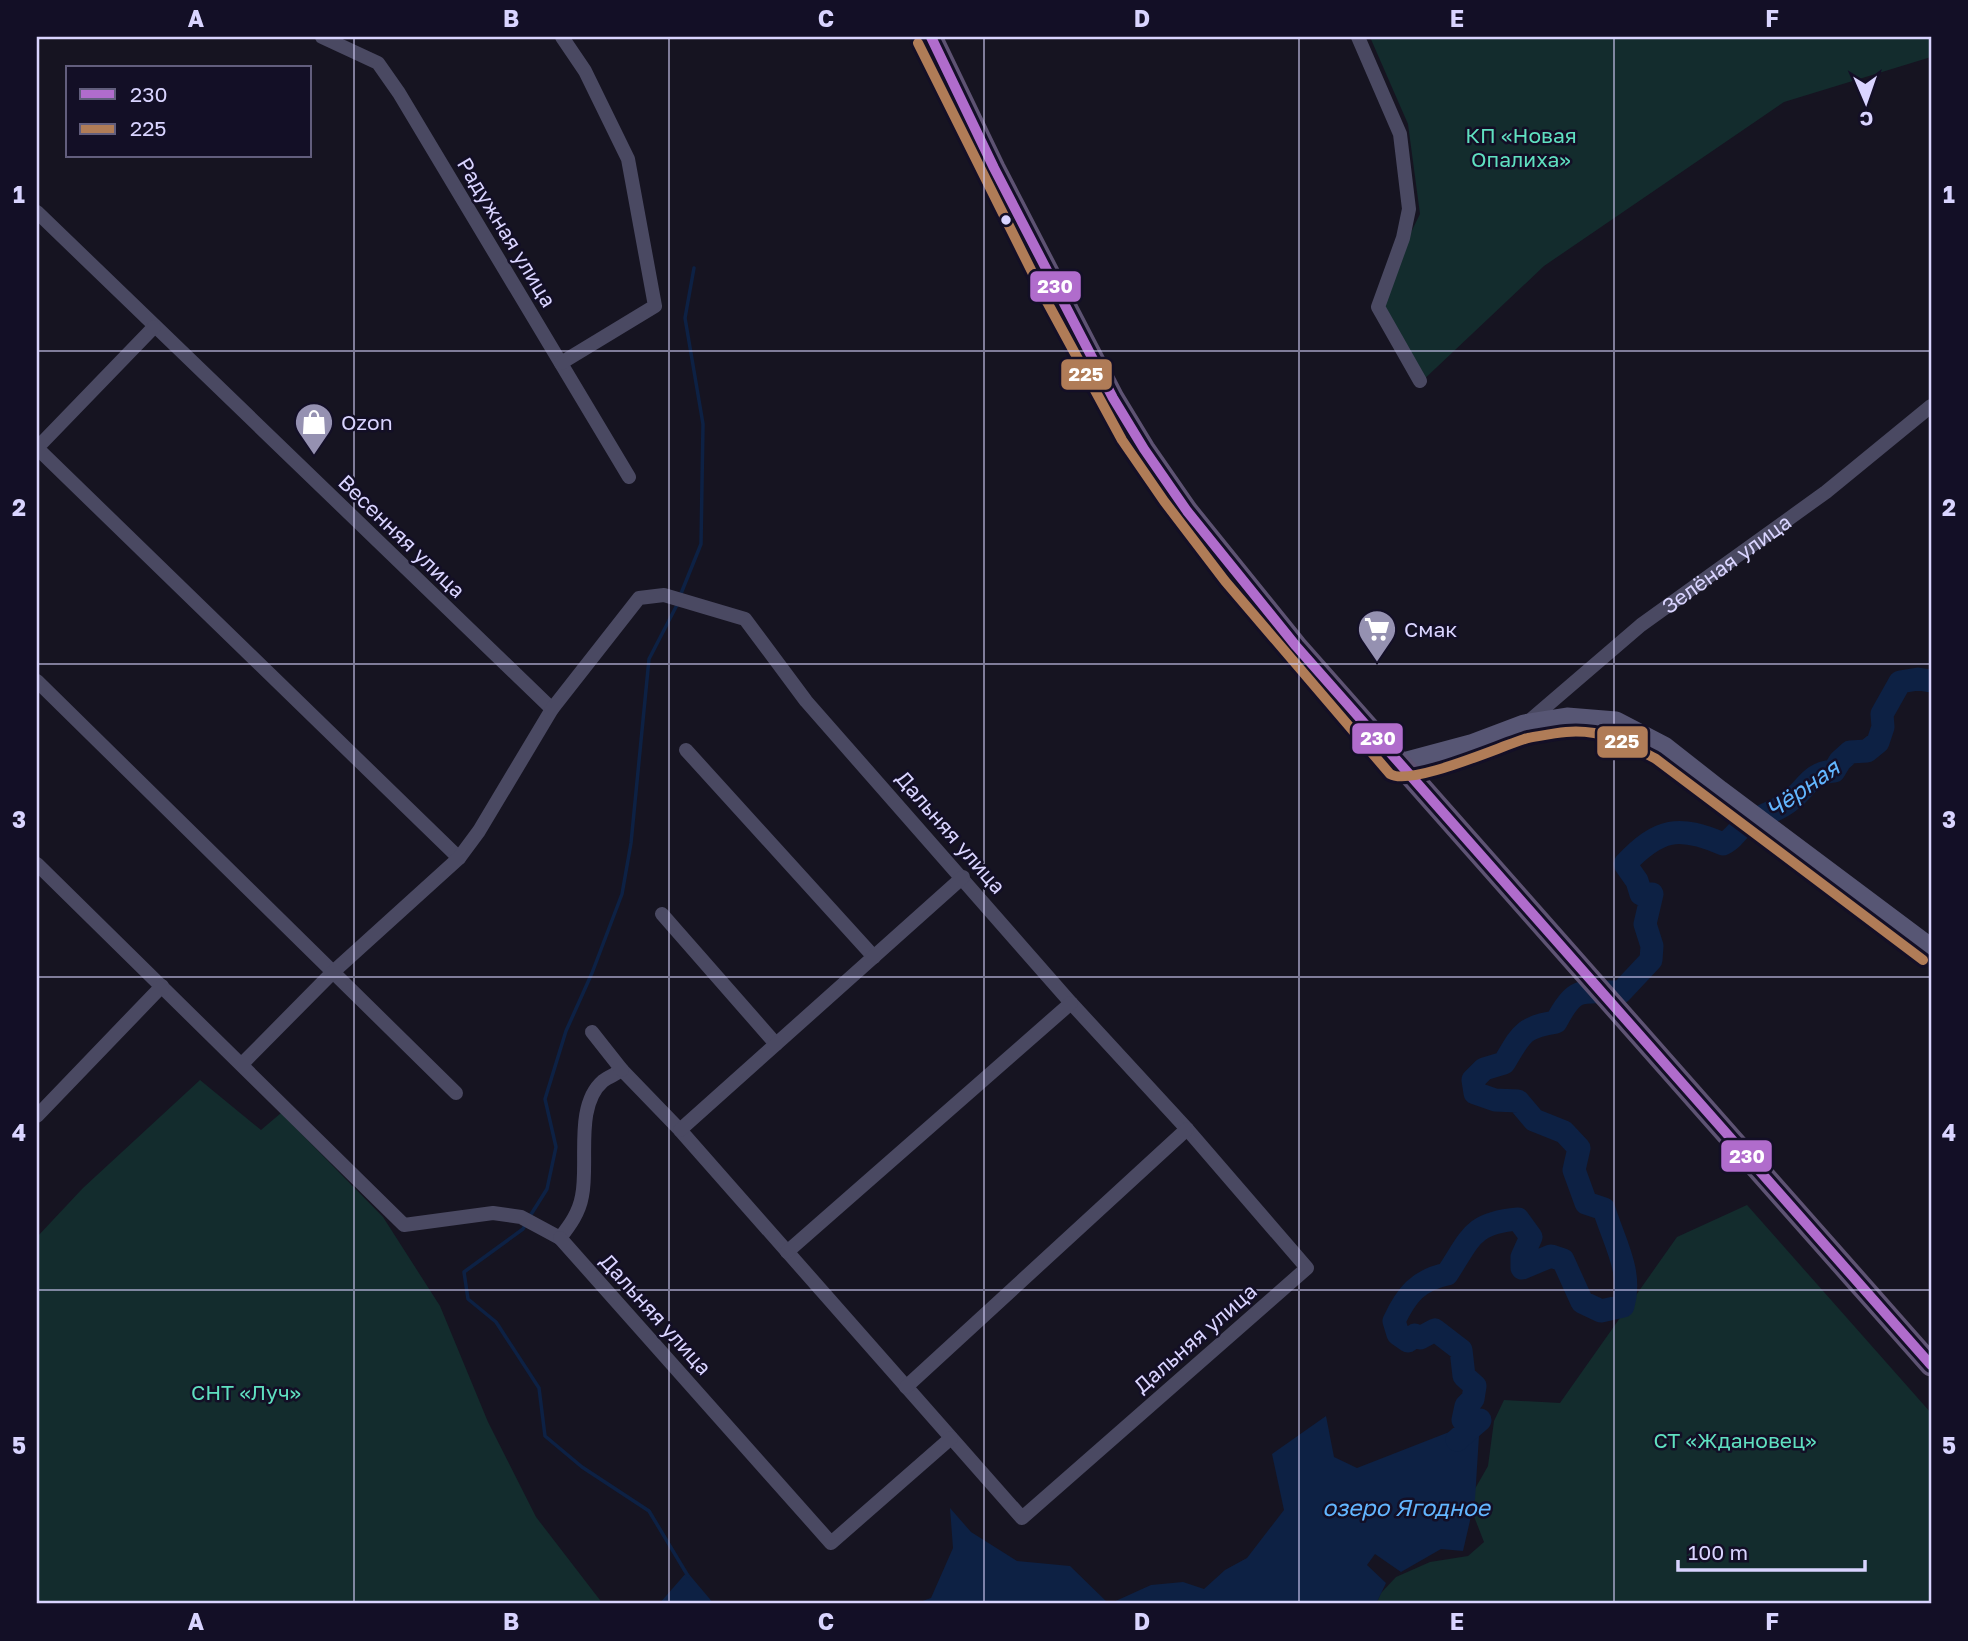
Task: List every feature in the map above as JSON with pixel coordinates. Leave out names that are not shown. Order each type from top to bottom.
[{"type":"main road","points":[[931,37],[994,168],[1085,345],[1144,449],[1215,548],[1400,764],[1931,1365]]},
{"type":"street","name":"Радужная улица","points":[[322,37],[378,63],[399,93],[629,477]]},
{"type":"street","points":[[561,363],[655,306],[628,159],[585,71],[562,37]]},
{"type":"street","points":[[1358,37],[1400,134],[1409,209],[1403,238],[1378,307],[1420,381]]},
{"type":"street","name":"Весенняя улица","points":[[37,212],[552,709]]},
{"type":"street","points":[[155,327],[37,449],[459,858]]},
{"type":"street","name":"Зелёная улица","points":[[1524,725],[1641,625],[1826,492],[1931,406]]},
{"type":"street","name":"Дальняя улица","points":[[552,709],[639,598],[664,595],[745,619],[806,701],[1071,1003],[1187,1129],[1307,1268],[1022,1518],[680,1130],[622,1070],[593,1032]]},
{"type":"street","points":[[37,681],[456,1093]]},
{"type":"street","points":[[40,872],[242,1064],[332,973],[459,858],[479,831],[552,709]]},
{"type":"street","points":[[1400,764],[1471,745],[1524,725],[1567,718],[1616,722],[1664,747],[1931,949]]},
{"type":"street","points":[[685,750],[874,957]]},
{"type":"street","points":[[680,1130],[963,877]]},
{"type":"street","points":[[662,914],[776,1044]]},
{"type":"street","points":[[37,1116],[162,986]]},
{"type":"street","points":[[787,1252],[1071,1003]]},
{"type":"street","name":"Дальняя улица","points":[[242,1064],[404,1225],[493,1213],[526,1220],[560,1238],[831,1543],[951,1438]]},
{"type":"street","points":[[560,1238],[575,1218],[583,1195],[585,1127],[591,1099],[602,1082],[622,1070]]},
{"type":"street","points":[[906,1387],[1187,1129]]},
{"type":"green space","name":"КП «Новая Опалиха»","points":[[1370,37],[1931,37],[1931,57],[1784,102],[1544,266],[1419,384],[1374,307],[1420,214],[1408,124]]},
{"type":"green space","name":"СНТ «Луч»","points":[[200,1080],[261,1130],[281,1113],[383,1217],[440,1306],[488,1422],[536,1517],[603,1604],[37,1604],[37,1237],[83,1188]]},
{"type":"green space","name":"СТ «Ждановец»","points":[[1747,1205],[1931,1413],[1931,1604],[1376,1604],[1381,1593],[1396,1577],[1430,1562],[1468,1556],[1484,1542],[1468,1501],[1488,1466],[1494,1421],[1504,1400],[1560,1403],[1677,1237]]},
{"type":"water","name":"озеро Ягодное","points":[[1326,1416],[1334,1457],[1357,1468],[1480,1420],[1475,1499],[1463,1551],[1441,1549],[1401,1572],[1375,1554],[1367,1565],[1386,1583],[1376,1604],[1109,1604],[1151,1585],[1183,1582],[1204,1589],[1225,1570],[1247,1558],[1284,1510],[1272,1454]]},
{"type":"water","points":[[950,1508],[971,1532],[1017,1561],[1070,1566],[1109,1604],[914,1604],[931,1598],[953,1548]]},
{"type":"water","points":[[687,1572],[714,1604],[659,1604]]},
{"type":"waterway","points":[[680,596],[701,544],[703,424],[685,318],[694,268]]},
{"type":"waterway","points":[[530,1216],[547,1189],[556,1147],[545,1099],[566,1031],[592,973],[622,894],[631,843],[649,659],[678,603]]},
{"type":"waterway","name":"Чёрная","points":[[1457,1440],[1480,1420],[1463,1420],[1466,1406],[1473,1399],[1475,1386],[1464,1376],[1461,1350],[1435,1330],[1420,1338],[1415,1335],[1408,1341],[1398,1334],[1394,1321],[1414,1290],[1428,1280],[1447,1274],[1474,1234],[1481,1229],[1490,1224],[1518,1219],[1531,1237],[1522,1257],[1522,1268],[1551,1256],[1563,1260],[1582,1302],[1601,1311],[1623,1306],[1626,1281],[1621,1257],[1604,1209],[1586,1203],[1574,1170],[1579,1148],[1564,1132],[1534,1120],[1518,1101],[1495,1100],[1475,1093],[1473,1080],[1484,1069],[1504,1063],[1519,1039],[1529,1030],[1556,1022],[1575,996],[1588,992],[1621,992],[1651,960],[1652,946],[1645,924],[1652,894],[1641,894],[1637,881],[1625,864],[1637,852],[1648,843],[1670,833],[1682,832],[1723,844],[1727,842],[1749,823],[1785,804],[1814,778],[1834,771],[1850,752],[1867,751],[1878,742],[1883,727],[1882,714],[1900,682],[1918,679],[1931,681]]},
{"type":"waterway","points":[[526,1223],[523,1229],[464,1272],[468,1299],[496,1322],[539,1388],[545,1436],[582,1467],[649,1511],[688,1576]]},
{"type":"transit line","name":"230","points":[[931,37],[994,168],[1113,398],[1187,511],[1296,646],[1931,1365]]},
{"type":"transit line","name":"225","points":[[918,43],[1046,300],[1122,440],[1225,581],[1390,774],[1417,775],[1458,764],[1528,738],[1552,734],[1579,732],[1613,738],[1656,759],[1923,960]]},
{"type":"place","name":"Ozon","points":[[314,456]]},
{"type":"place","name":"Смак","points":[[1377,663]]}]
